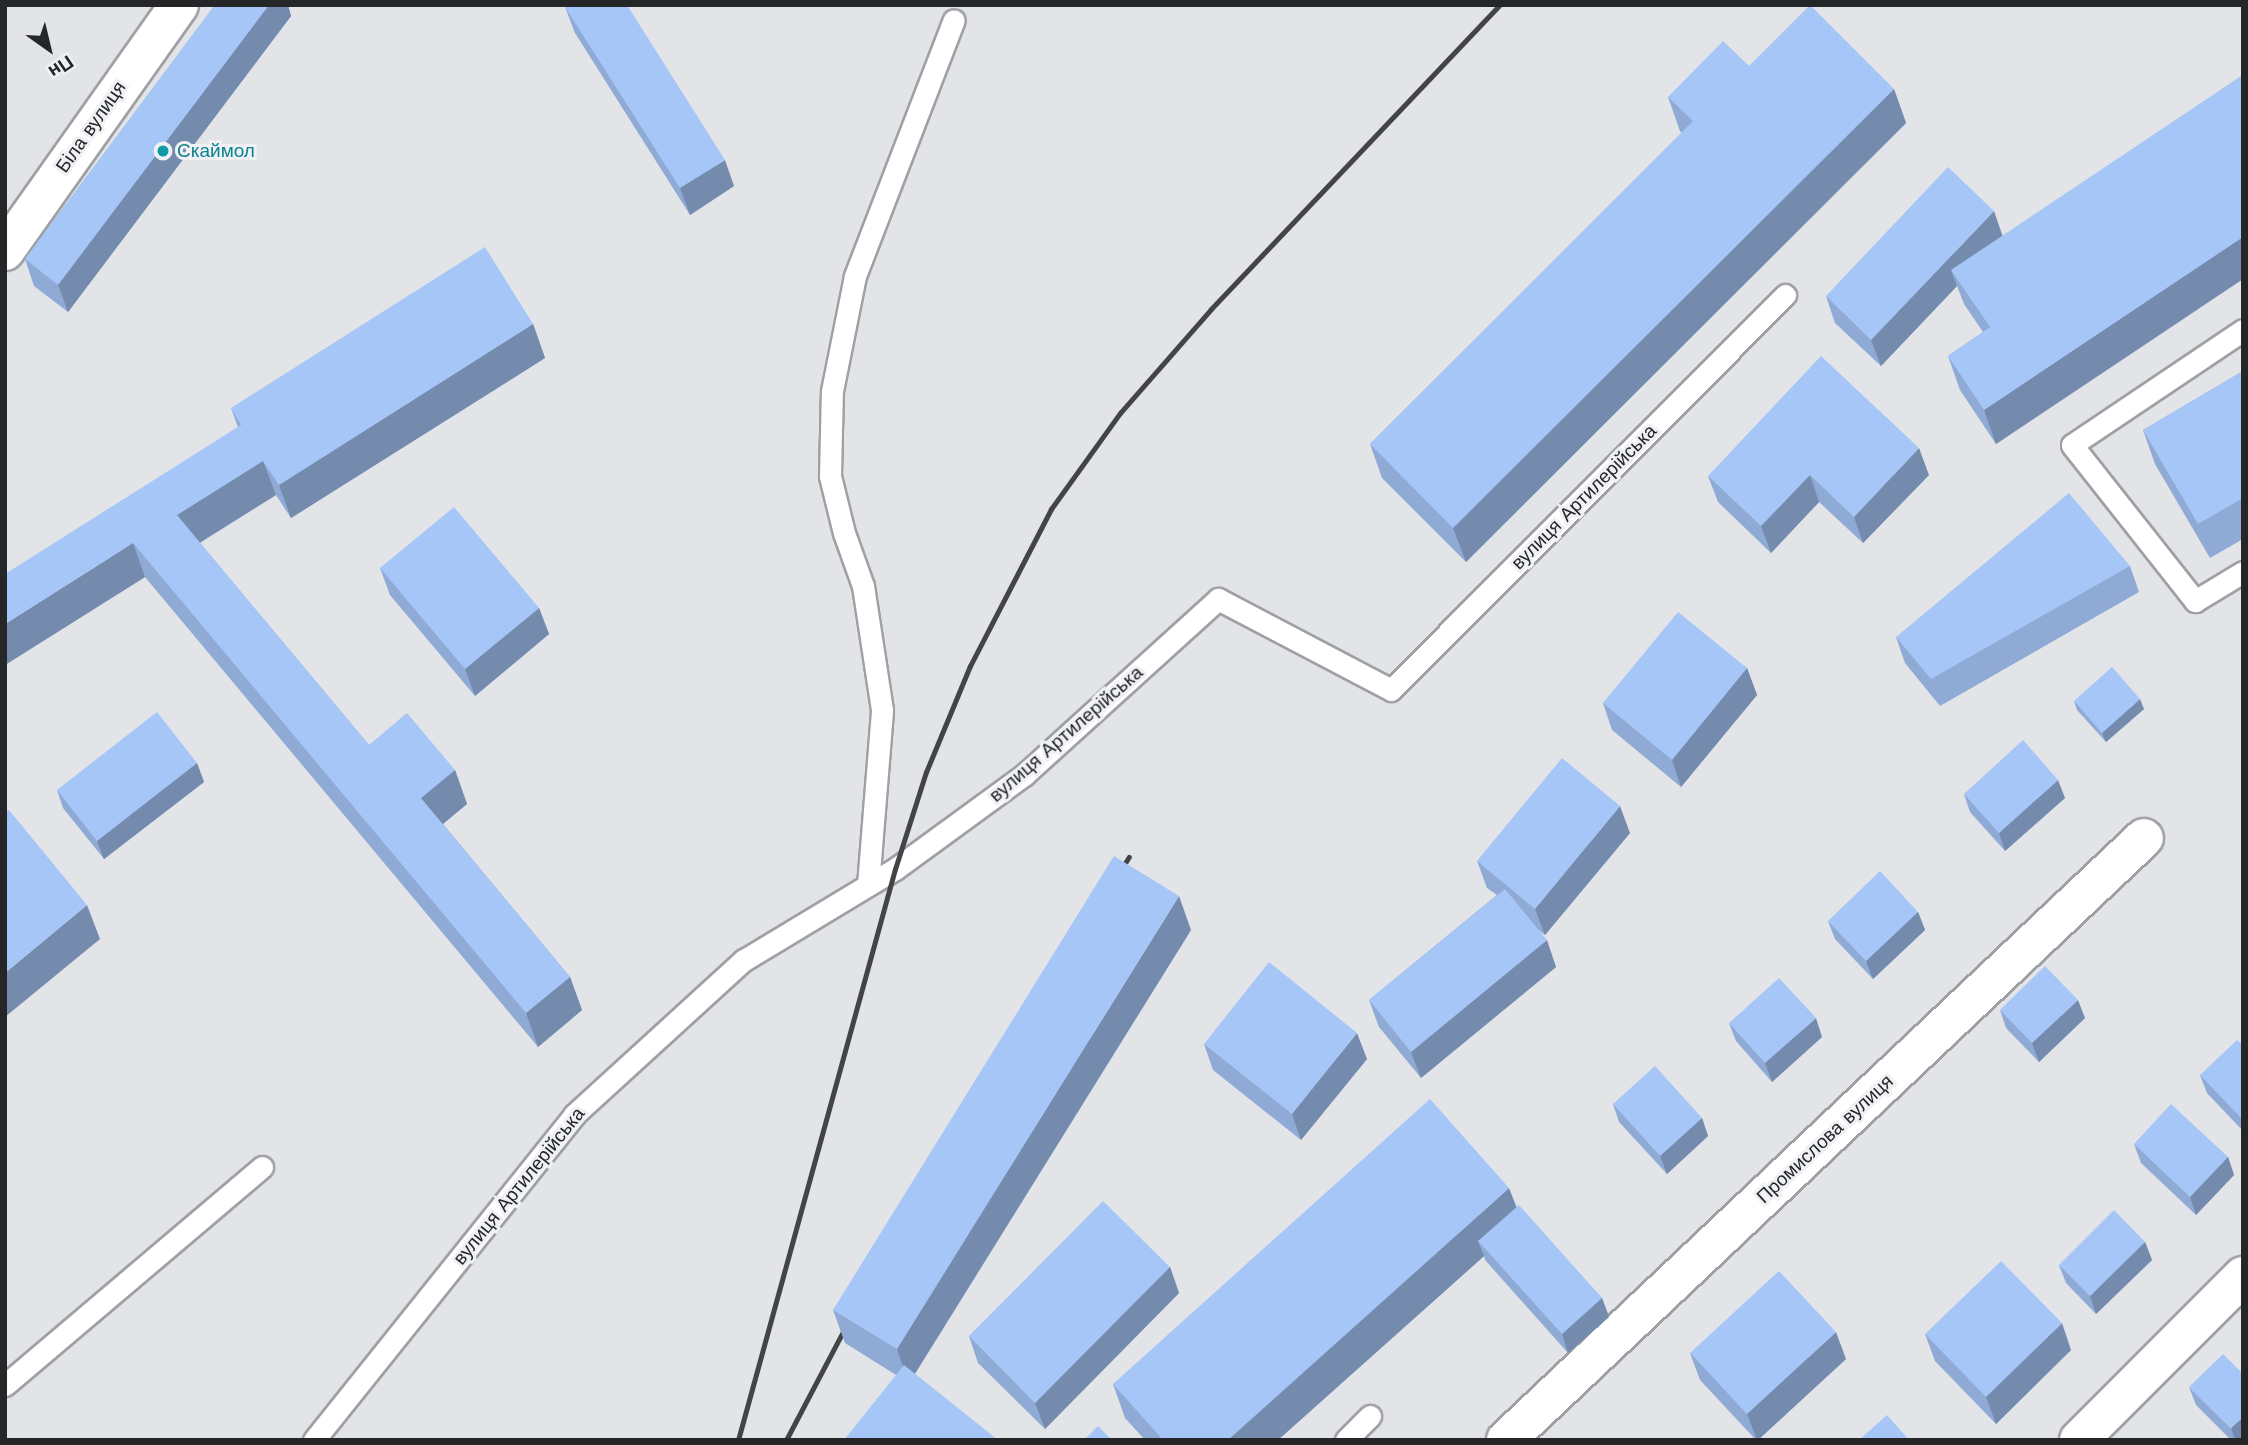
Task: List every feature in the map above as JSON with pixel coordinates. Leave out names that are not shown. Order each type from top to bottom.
[{"type":"street","name":"Біла вулиця","points":[[5,251],[179,5]]},
{"type":"street","name":"Промислова вулиця","points":[[1506,1440],[2144,838]]},
{"type":"street","points":[[2079,1440],[2243,1276]]},
{"type":"lane","points":[[868,885],[882,710],[863,586],[844,533],[830,476],[832,391],[855,276],[954,20]]},
{"type":"lane","name":"вулиця Артилерійська","points":[[314,1440],[574,1115],[744,960],[868,885],[1024,775],[1219,599],[1391,690],[1785,295]]},
{"type":"lane","points":[[2243,330],[2072,445],[2195,601],[2243,572]]},
{"type":"lane","points":[[5,1385],[262,1167]]},
{"type":"lane","points":[[1346,1440],[1370,1416]]},
{"type":"building","points":[[215,5],[269,5],[58,285],[25,259]]},
{"type":"building","points":[[627,5],[725,160],[680,188],[565,7]]},
{"type":"building","points":[[1810,5],[1894,89],[1453,528],[1370,444],[1693,121],[1668,97],[1723,41],[1749,66]]},
{"type":"building","points":[[2243,75],[2243,237],[1984,410],[1948,356],[1990,327],[1951,270]]},
{"type":"building","points":[[1948,167],[1994,211],[1871,340],[1826,296]]},
{"type":"building","points":[[485,247],[533,324],[279,485],[263,461],[177,515],[369,745],[407,713],[455,770],[421,798],[570,977],[526,1013],[133,543],[5,624],[5,574],[241,425],[231,408]]},
{"type":"building","points":[[1821,356],[1919,448],[1854,517],[1810,475],[1761,526],[1708,476]]},
{"type":"building","points":[[2243,371],[2243,498],[2198,524],[2143,430]]},
{"type":"building","points":[[2069,493],[2130,566],[1931,679],[1896,637]]},
{"type":"building","points":[[454,507],[539,608],[465,669],[380,568]]},
{"type":"building","points":[[1678,612],[1747,668],[1672,760],[1603,703]]},
{"type":"building","points":[[2112,667],[2140,699],[2102,733],[2074,701]]},
{"type":"building","points":[[157,712],[197,763],[97,841],[57,790]]},
{"type":"building","points":[[2023,740],[2058,780],[1999,833],[1964,794]]},
{"type":"building","points":[[1562,758],[1620,806],[1535,909],[1477,861]]},
{"type":"building","points":[[9,810],[87,905],[5,973],[5,813]]},
{"type":"building","points":[[1114,856],[1179,896],[897,1349],[833,1310]]},
{"type":"building","points":[[1880,871],[1918,912],[1866,961],[1828,921]]},
{"type":"building","points":[[1505,889],[1547,940],[1411,1052],[1369,1000]]},
{"type":"building","points":[[1269,962],[1357,1033],[1292,1114],[1204,1044]]},
{"type":"building","points":[[2045,966],[2078,1000],[2032,1043],[2000,1010]]},
{"type":"building","points":[[1779,978],[1816,1018],[1765,1063],[1729,1023]]},
{"type":"building","points":[[2237,1040],[2243,1045],[2243,1120],[2200,1075]]},
{"type":"building","points":[[1655,1066],[1702,1118],[1660,1156],[1613,1104]]},
{"type":"building","points":[[1430,1099],[1509,1188],[1228,1440],[1163,1440],[1113,1384]]},
{"type":"building","points":[[2171,1104],[2228,1157],[2190,1197],[2134,1144]]},
{"type":"building","points":[[1103,1201],[1170,1267],[1035,1403],[969,1336]]},
{"type":"building","points":[[1519,1205],[1602,1298],[1562,1334],[1478,1241]]},
{"type":"building","points":[[2114,1210],[2145,1242],[2090,1296],[2059,1265]]},
{"type":"building","points":[[2001,1261],[2062,1323],[1986,1397],[1925,1334]]},
{"type":"building","points":[[1779,1271],[1836,1332],[1747,1414],[1690,1353]]},
{"type":"building","points":[[2223,1354],[2243,1374],[2243,1417],[2231,1428],[2189,1387]]},
{"type":"building","points":[[904,1365],[998,1440],[844,1440]]},
{"type":"building","points":[[1887,1415],[1909,1440],[1859,1440]]},
{"type":"building","points":[[1098,1426],[1112,1440],[1084,1440]]},
{"type":"railway","points":[[738,1440],[895,869],[926,772],[970,666],[1051,509],[1120,413],[1211,309],[1499,5]]},
{"type":"railway","points":[[1115,879],[1129,857]]},
{"type":"railway","points":[[786,1440],[851,1316]]},
{"type":"place","name":"Скаймол","points":[[163,151]]}]
